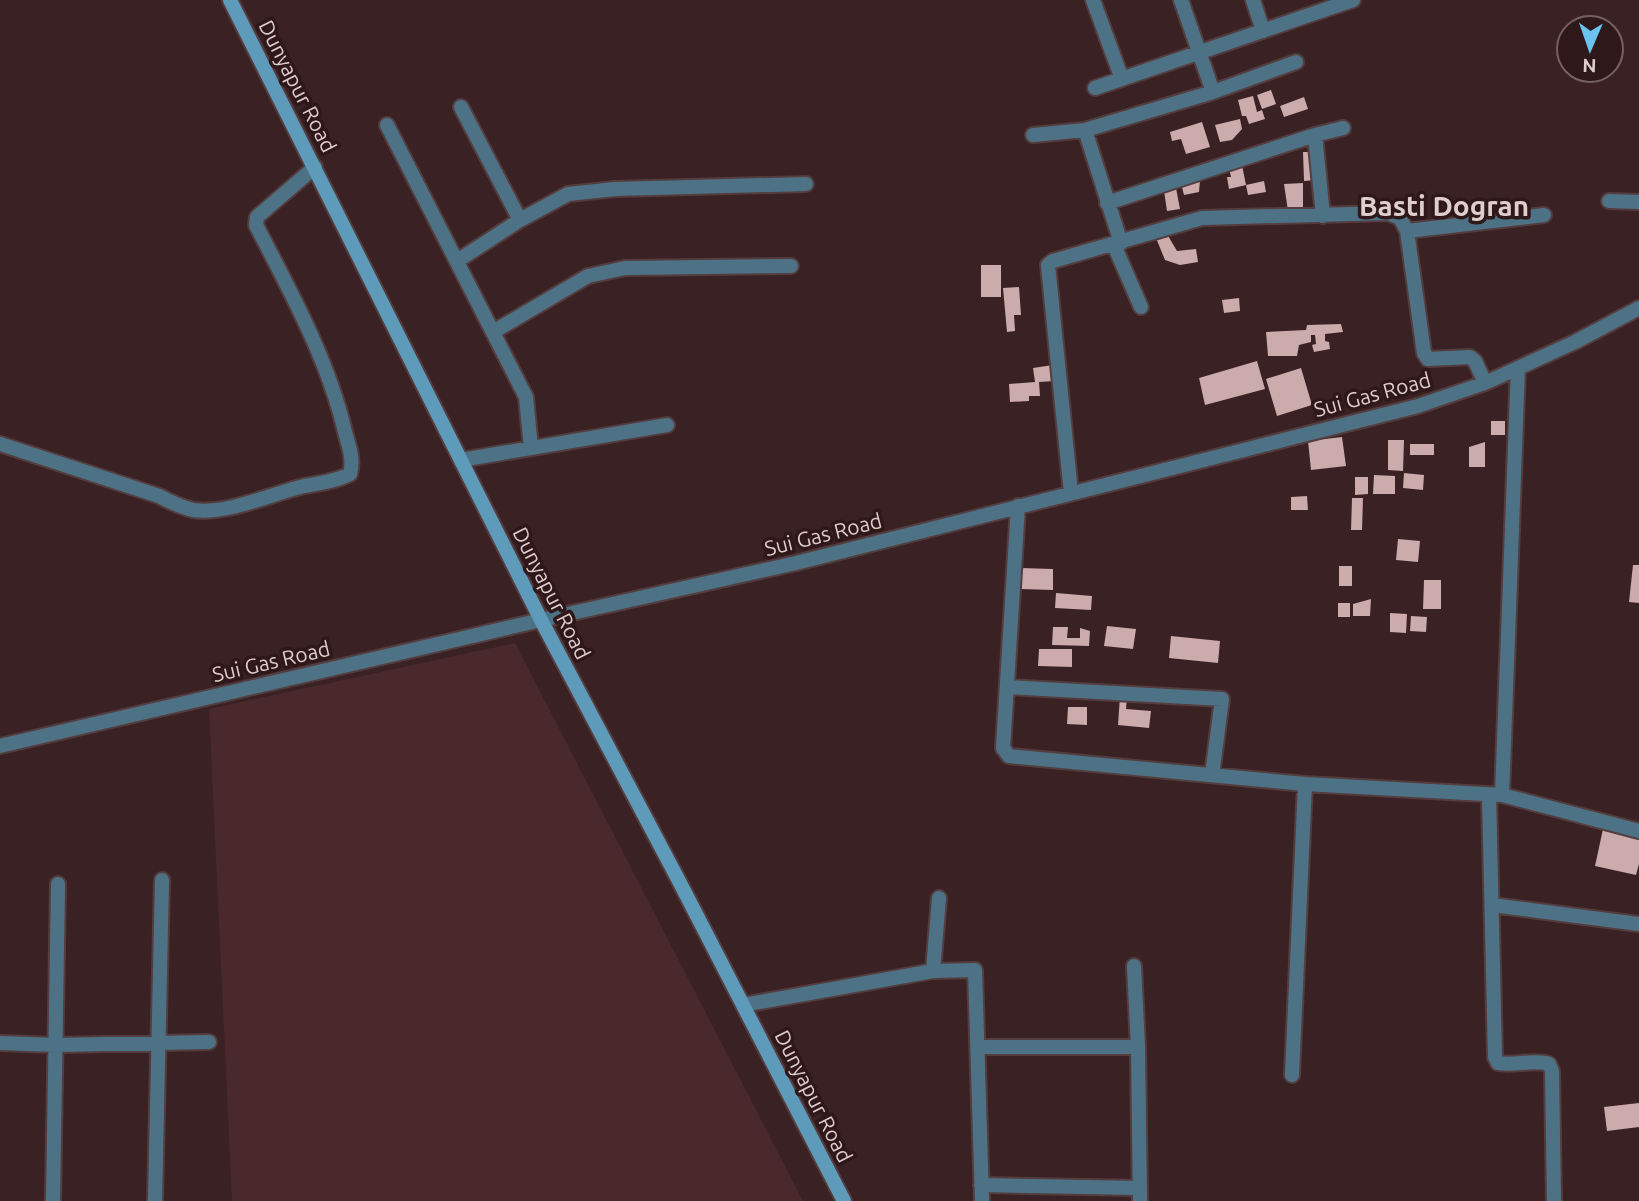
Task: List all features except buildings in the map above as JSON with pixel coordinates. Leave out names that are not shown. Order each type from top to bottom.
[{"type":"street","name":"Dunyapur Road","points":[[230,0],[541,620],[844,1201]]},
{"type":"street","points":[[1093,0],[1122,79]]},
{"type":"street","points":[[1181,0],[1213,92]]},
{"type":"street","points":[[1252,0],[1263,30]]},
{"type":"street","points":[[1095,88],[1263,30],[1327,4],[1353,0]]},
{"type":"street","points":[[1032,135],[1085,130],[1213,92],[1296,61]]},
{"type":"street","points":[[461,107],[520,220]]},
{"type":"street","points":[[387,125],[526,397],[531,448]]},
{"type":"street","points":[[1107,203],[1343,128]]},
{"type":"street","points":[[1085,130],[1117,244],[1141,307]]},
{"type":"street","points":[[1315,135],[1323,216]]},
{"type":"street","points":[[0,444],[195,510],[217,510],[305,486],[334,482],[350,474],[353,463],[337,398],[300,313],[256,225],[257,217],[315,167]]},
{"type":"street","points":[[457,261],[520,220],[568,194],[614,189],[806,184]]},
{"type":"street","points":[[1609,201],[1639,202]]},
{"type":"street","points":[[1071,493],[1048,265],[1053,261],[1202,218],[1388,213],[1400,218],[1407,231],[1424,353],[1428,359],[1435,360],[1470,357],[1475,361],[1485,383]]},
{"type":"street","points":[[1407,231],[1544,215]]},
{"type":"street","points":[[493,332],[588,276],[625,268],[791,267]]},
{"type":"street","name":"Sui Gas Road","points":[[0,746],[796,563],[1418,406],[1485,383],[1575,342],[1639,308]]},
{"type":"street","points":[[1518,368],[1495,795],[1492,905],[1495,1057],[1498,1063],[1505,1064],[1543,1062],[1549,1064],[1552,1071],[1554,1201]]},
{"type":"street","points":[[461,460],[667,425]]},
{"type":"street","points":[[1018,506],[1003,748],[1009,756],[1305,784],[1495,795],[1639,831]]},
{"type":"street","points":[[1007,687],[1222,699],[1212,775]]},
{"type":"street","points":[[1292,1075],[1305,784]]},
{"type":"street","points":[[155,1201],[162,880]]},
{"type":"street","points":[[53,1201],[58,884]]},
{"type":"street","points":[[933,971],[939,898]]},
{"type":"street","points":[[1492,905],[1639,923]]},
{"type":"street","points":[[981,1185],[1140,1194],[1134,965]]},
{"type":"street","points":[[743,1005],[933,971],[975,970],[982,1201]]},
{"type":"street","points":[[0,1042],[56,1045],[209,1042]]},
{"type":"street","points":[[978,1047],[1138,1047]]},
{"type":"shaded area","points":[[515,643],[803,1201],[232,1201],[209,709]]},
{"type":"district","name":"Basti Dogran","points":[[1444,205]]}]
